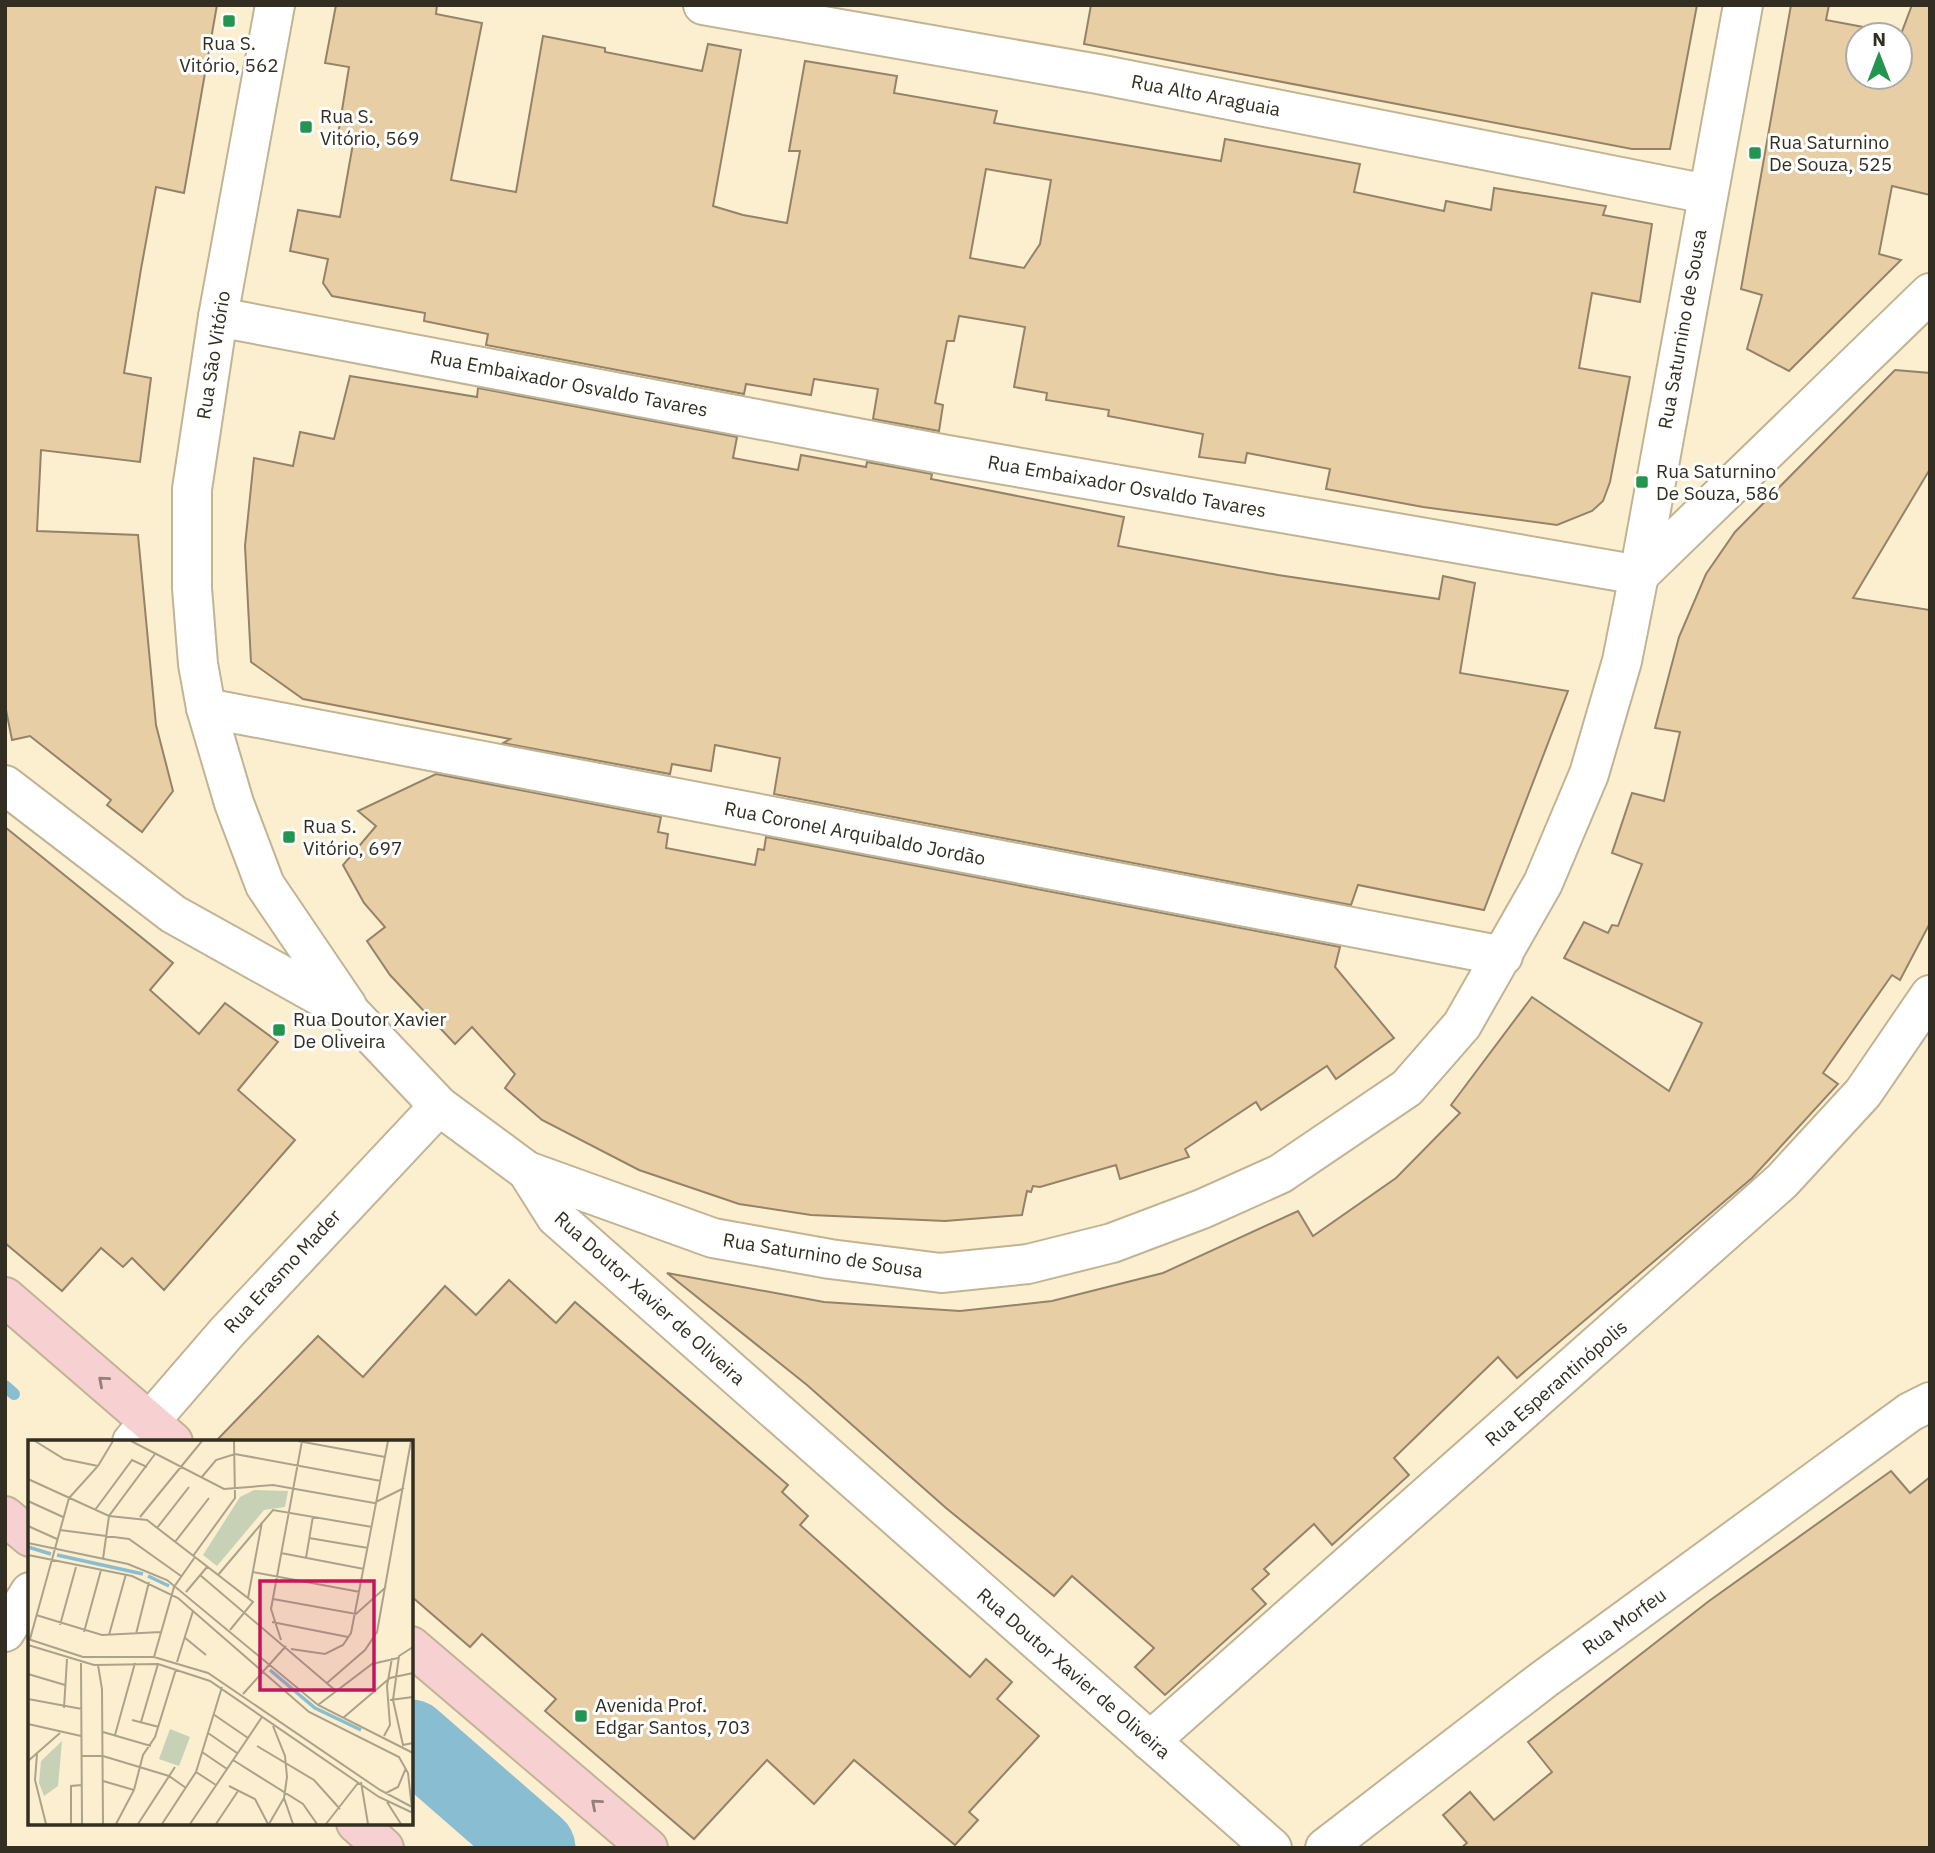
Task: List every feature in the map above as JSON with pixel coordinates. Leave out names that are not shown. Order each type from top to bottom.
[{"type":"main road","points":[[5,1297],[151,1434]]},
{"type":"main road","points":[[5,1516],[28,1535]]},
{"type":"main road","points":[[413,1648],[648,1848]]},
{"type":"main road","points":[[358,1825],[384,1848]]},
{"type":"street","name":"Rua São Vitório","points":[[206,708],[198,664],[192,588],[192,489],[218,317],[275,5]]},
{"type":"street","name":"Rua Alto Araguaia","points":[[702,5],[1098,74],[1707,194]]},
{"type":"street","name":"Rua Saturnino de Sousa","points":[[527,1171],[707,1236],[830,1259],[942,1273],[1028,1264],[1112,1243],[1202,1209],[1280,1174],[1407,1088],[1462,1026],[1503,956],[1543,883],[1589,774],[1622,661],[1743,5]]},
{"type":"street","points":[[1639,575],[1930,293]]},
{"type":"street","name":"Rua Embaixador Osvaldo Tavares","points":[[218,317],[947,455],[1639,575]]},
{"type":"street","points":[[206,708],[234,803],[265,885],[352,1014]]},
{"type":"street","name":"Rua Coronel Arquibaldo Jordão","points":[[206,708],[1503,956]]},
{"type":"street","name":"Rua Doutor Xavier de Oliveira","points":[[5,785],[173,914],[352,1014],[439,1106],[527,1171],[556,1217],[1272,1848]]},
{"type":"street","name":"Rua Esperantinópolis","points":[[1150,1741],[1782,1181],[1863,1093],[1930,995]]},
{"type":"street","name":"Rua Erasmo Mader","points":[[151,1434],[320,1230],[439,1106]]},
{"type":"street","name":"Rua Morfeu","points":[[1325,1848],[1543,1680],[1910,1412],[1930,1402]]},
{"type":"street","points":[[5,1632],[28,1595]]},
{"type":"building","points":[[5,5],[217,5],[184,193],[156,187],[141,269],[124,373],[151,378],[140,462],[41,450],[37,531],[138,535],[156,725],[173,791],[142,832],[107,805],[111,800],[30,736],[12,740],[5,705]]},
{"type":"building","points":[[336,5],[437,5],[436,14],[482,23],[451,180],[516,192],[543,36],[605,48],[605,52],[702,71],[708,44],[741,50],[713,206],[787,223],[800,151],[789,151],[805,61],[897,76],[894,93],[997,111],[994,123],[1221,161],[1225,139],[1360,164],[1354,192],[1444,211],[1446,201],[1491,210],[1494,188],[1606,206],[1603,215],[1652,224],[1640,302],[1592,293],[1579,368],[1630,377],[1610,482],[1603,501],[1592,511],[1557,525],[1423,507],[1326,489],[1330,469],[1247,453],[1245,463],[1199,457],[1203,434],[1108,416],[1109,410],[1046,400],[1047,393],[1014,387],[1025,327],[959,316],[954,341],[947,341],[935,403],[943,405],[939,431],[873,419],[878,389],[814,379],[811,395],[746,384],[744,394],[486,345],[488,334],[424,321],[425,313],[332,296],[323,283],[328,259],[290,251],[298,210],[340,217],[354,138],[338,135],[349,67],[325,63]],"holes":[[[986,169],[1051,180],[1040,244],[1024,268],[970,258]]]},
{"type":"building","points":[[1091,5],[1697,5],[1670,149],[1632,149],[1084,44]]},
{"type":"building","points":[[1791,5],[1829,5],[1826,20],[1844,23],[1844,91],[1914,91],[1914,21],[1906,21],[1912,5],[1930,5],[1930,195],[1892,186],[1879,254],[1901,260],[1789,371],[1747,349],[1762,295],[1741,289]]},
{"type":"building","points":[[1895,370],[1930,373],[1930,469],[1853,598],[1930,610],[1930,923],[1900,980],[1892,975],[1823,1073],[1838,1084],[1752,1178],[1517,1378],[1498,1357],[1394,1458],[1409,1475],[1332,1545],[1314,1524],[1264,1569],[1269,1574],[1252,1589],[1266,1604],[1165,1695],[1135,1667],[1154,1648],[1072,1576],[1054,1596],[946,1508],[807,1385],[667,1273],[824,1302],[960,1311],[1052,1301],[1163,1273],[1298,1211],[1313,1236],[1396,1178],[1460,1113],[1451,1105],[1532,997],[1669,1091],[1702,1023],[1564,958],[1584,922],[1608,933],[1612,925],[1618,926],[1642,864],[1612,853],[1632,793],[1664,801],[1680,732],[1655,728],[1679,637],[1706,574],[1735,532]]},
{"type":"building","points":[[350,376],[477,397],[478,388],[737,437],[733,458],[798,470],[801,455],[866,467],[867,462],[932,474],[931,479],[1124,517],[1118,546],[1278,575],[1439,599],[1443,576],[1475,583],[1460,673],[1568,691],[1484,910],[1358,885],[1351,905],[774,794],[780,758],[715,745],[711,771],[672,764],[670,774],[503,743],[510,739],[303,699],[251,662],[245,546],[254,458],[293,466],[300,432],[334,439]]},
{"type":"building","points":[[436,774],[661,817],[658,832],[668,834],[666,848],[755,865],[758,849],[764,850],[766,837],[1340,947],[1335,967],[1394,1038],[1336,1079],[1327,1066],[1261,1110],[1256,1102],[1185,1149],[1189,1157],[1120,1179],[1116,1165],[1040,1187],[1033,1186],[1031,1192],[1027,1191],[1022,1215],[945,1221],[811,1215],[739,1204],[639,1170],[542,1120],[505,1088],[515,1074],[472,1027],[455,1044],[390,975],[367,941],[385,927],[364,903],[343,865],[376,826],[358,811]]},
{"type":"building","points":[[5,827],[173,963],[150,990],[199,1034],[225,1003],[278,1042],[238,1090],[295,1140],[164,1290],[132,1258],[123,1267],[101,1248],[62,1291],[5,1243]]},
{"type":"building","points":[[509,1280],[556,1323],[575,1302],[788,1485],[782,1492],[808,1516],[800,1525],[970,1677],[986,1659],[1012,1682],[997,1699],[1039,1736],[969,1812],[978,1820],[955,1845],[854,1760],[814,1804],[767,1760],[694,1839],[545,1711],[556,1699],[482,1634],[470,1647],[413,1598],[413,1440],[217,1440],[318,1336],[363,1377],[445,1286],[476,1315]]},
{"type":"building","points":[[1891,1471],[1910,1493],[1930,1477],[1930,1848],[1461,1848],[1467,1843],[1443,1815],[1470,1792],[1494,1820],[1552,1772],[1528,1742],[1709,1601]]},
{"type":"waterway","points":[[5,1386],[14,1394]]},
{"type":"waterway","points":[[413,1741],[536,1848]]},
{"type":"place","name":"Rua S. Vitório, 562","points":[[229,21]]},
{"type":"place","name":"Rua S. Vitório, 569","points":[[306,127]]},
{"type":"place","name":"Rua Saturnino De Souza, 525","points":[[1755,153]]},
{"type":"place","name":"Rua Saturnino De Souza, 586","points":[[1642,482]]},
{"type":"place","name":"Rua S. Vitório, 697","points":[[289,837]]},
{"type":"place","name":"Rua Doutor Xavier De Oliveira","points":[[279,1030]]},
{"type":"place","name":"Avenida Prof. Edgar Santos, 703","points":[[581,1716]]}]
